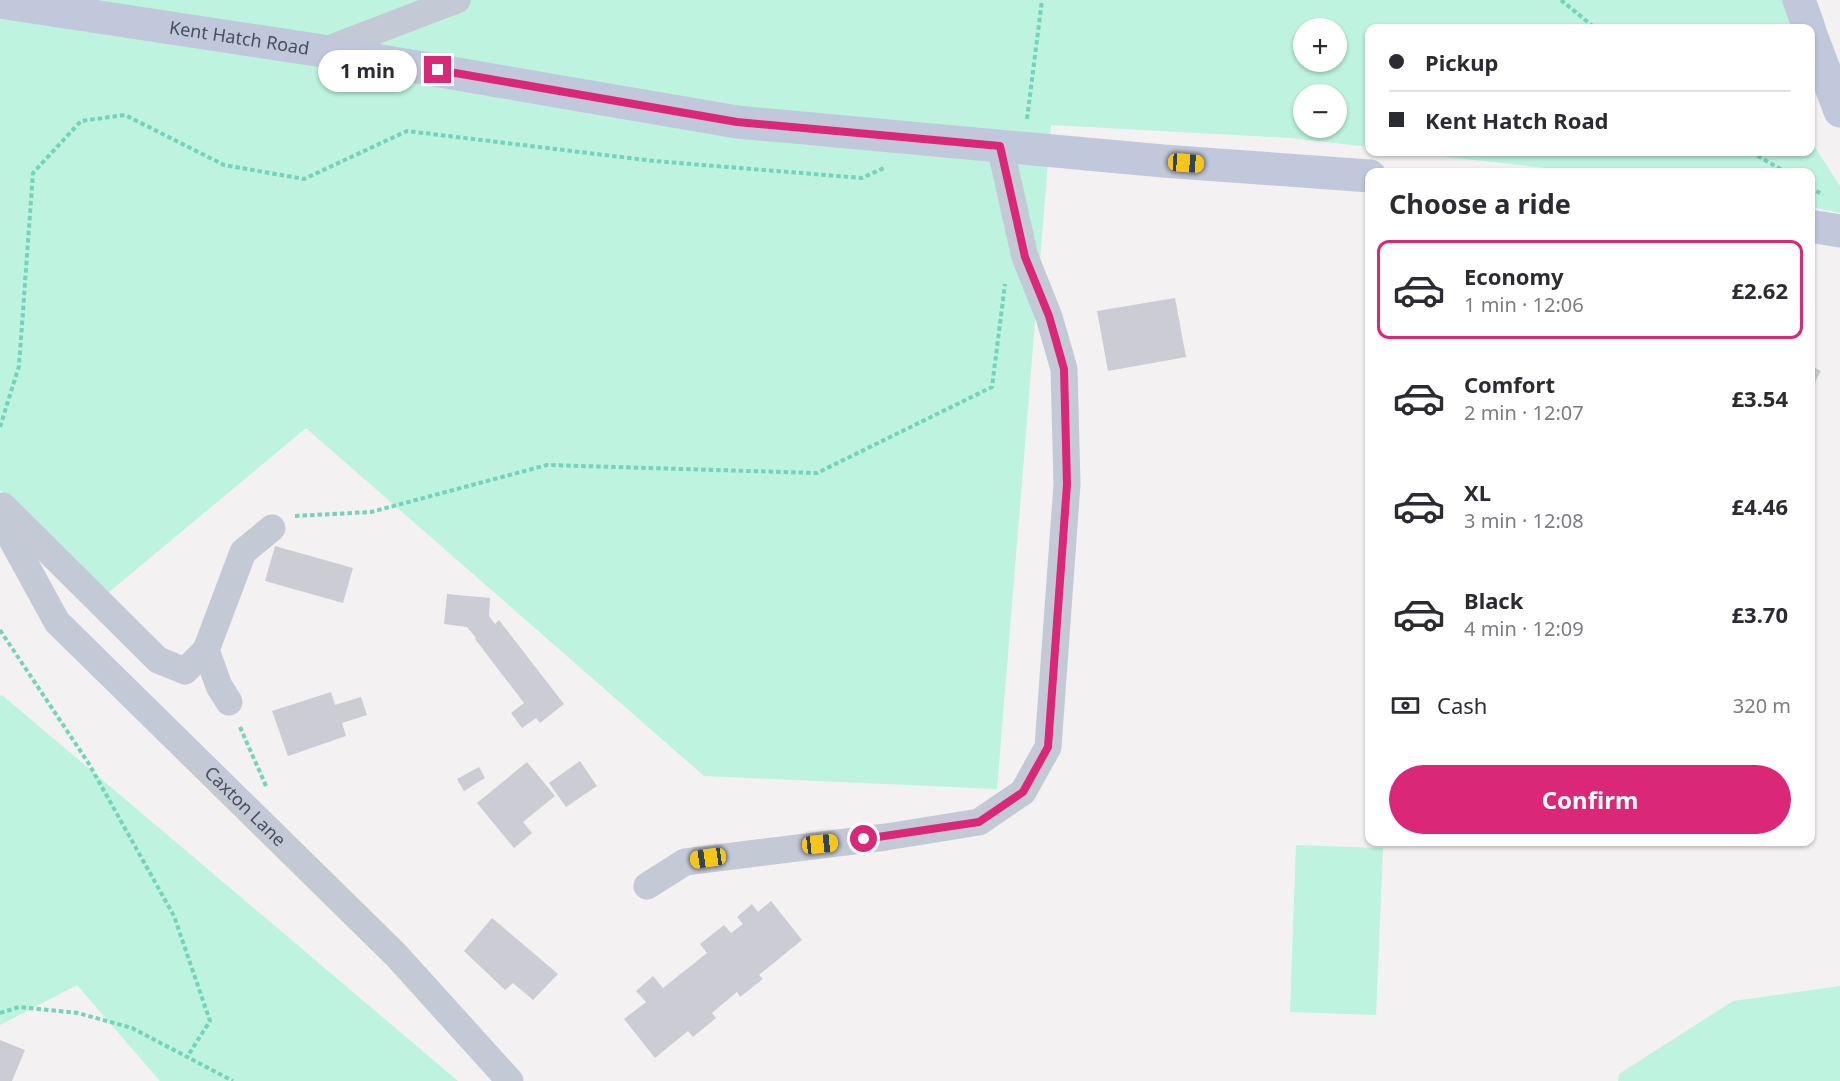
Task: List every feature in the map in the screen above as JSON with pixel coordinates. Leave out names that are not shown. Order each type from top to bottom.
[{"type":"main road","points":[[1799,0],[1808,24]]},
{"type":"main road","name":"Kent Hatch Road","points":[[0,2],[323,51],[737,122],[1365,176]]},
{"type":"main road","points":[[1815,44],[1840,111]]},
{"type":"main road","points":[[1815,227],[1840,231]]},
{"type":"street","points":[[323,51],[458,0]]},
{"type":"street","points":[[647,886],[686,862],[886,837],[979,822],[1023,792],[1048,747],[1067,484],[1064,369],[1049,316],[1025,257],[1012,147]]},
{"type":"street","points":[[0,503],[158,660],[186,671],[206,650],[243,552],[272,528]]},
{"type":"street","name":"Caxton Lane","points":[[0,518],[57,622],[396,955],[510,1081]]},
{"type":"street","points":[[206,650],[219,686],[229,702]]},
{"type":"path","points":[[1012,147],[1042,0]]},
{"type":"path","points":[[1561,0],[1590,24]]},
{"type":"path","points":[[0,428],[19,366],[33,173],[81,121],[125,116],[224,165],[304,179],[406,131],[654,162],[861,178],[893,164]]},
{"type":"path","points":[[1758,156],[1779,168]]},
{"type":"path","points":[[272,528],[286,516],[371,512],[547,465],[817,472],[992,387],[1006,281]]},
{"type":"path","points":[[0,630],[89,764],[174,916],[210,1021],[187,1057]]},
{"type":"path","points":[[229,702],[267,788]]},
{"type":"path","points":[[0,1013],[19,1007],[78,1013],[132,1028],[233,1081]]},
{"type":"green space","points":[[0,0],[1787,0],[1795,24],[1365,24],[1365,147],[1291,138],[1051,125],[997,789],[704,776],[306,428],[103,597],[0,490]]},
{"type":"green space","points":[[1815,148],[1840,186],[1840,213],[1815,208],[1815,168],[1547,168],[1440,156],[1815,156]]},
{"type":"green space","points":[[2,695],[458,1081],[160,1081],[77,985],[0,1025],[0,696]]},
{"type":"green space","points":[[1296,845],[1383,848],[1376,1015],[1290,1012]]},
{"type":"green space","points":[[1840,986],[1840,1081],[1618,1081],[1619,1074],[1733,1001]]},
{"type":"building","points":[[1175,298],[1186,357],[1108,371],[1097,311]]},
{"type":"building","points":[[1815,368],[1821,371],[1815,382]]},
{"type":"building","points":[[275,546],[353,568],[343,603],[265,581]]},
{"type":"building","points":[[447,594],[490,598],[489,616],[495,624],[499,620],[564,704],[540,723],[536,718],[522,728],[511,713],[524,703],[476,638],[467,627],[444,624]]},
{"type":"building","points":[[331,692],[335,705],[361,697],[367,715],[342,723],[346,736],[288,756],[272,711]]},
{"type":"building","points":[[580,761],[597,786],[566,807],[549,783]]},
{"type":"building","points":[[527,762],[555,796],[523,822],[532,833],[514,848],[477,803]]},
{"type":"building","points":[[479,767],[485,778],[464,791],[457,779]]},
{"type":"building","points":[[771,901],[802,940],[759,975],[763,979],[740,997],[737,992],[712,1013],[716,1018],[693,1037],[688,1031],[655,1058],[624,1019],[646,1002],[636,991],[653,976],[663,988],[707,953],[700,944],[724,925],[731,933],[743,924],[737,917],[752,904],[758,912]]},
{"type":"building","points":[[492,918],[558,974],[533,1000],[513,983],[505,990],[464,951]]},
{"type":"building","points":[[0,1040],[25,1050],[12,1081],[0,1081]]},
{"type":"route","points":[[438,70],[737,122],[1000,146],[1025,257],[1049,316],[1064,369],[1067,484],[1048,747],[1023,792],[979,822],[864,839]]}]
